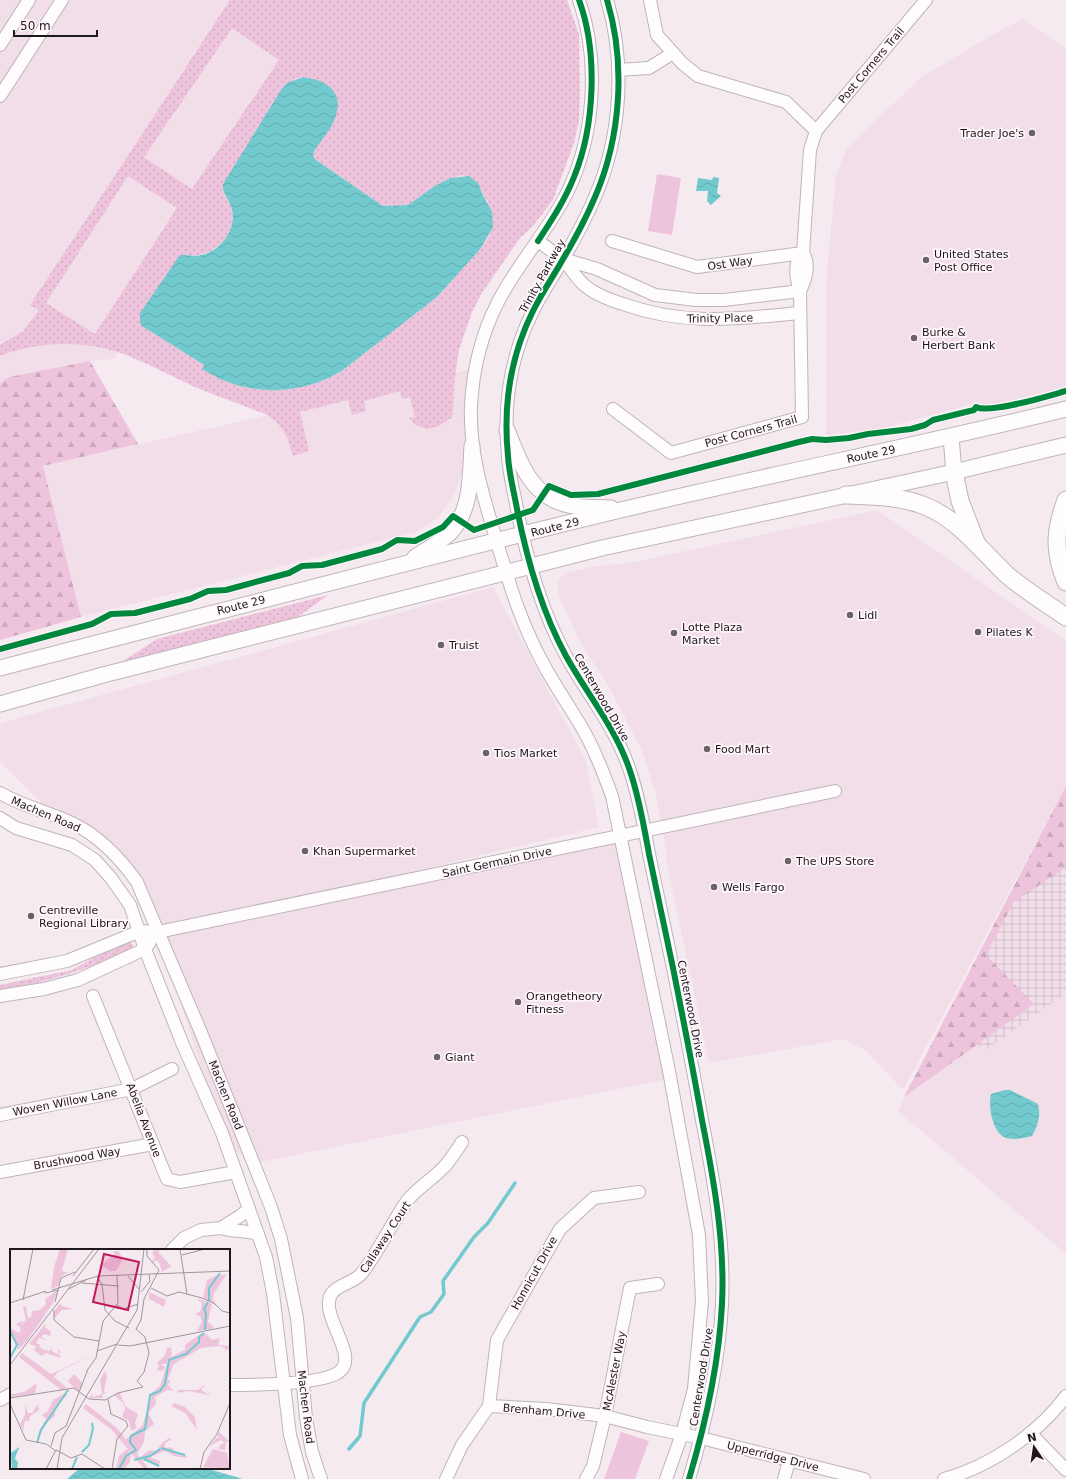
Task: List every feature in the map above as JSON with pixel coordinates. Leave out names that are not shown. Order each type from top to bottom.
[{"type":"highway","points":[[954,472],[960,501],[976,542]]},
{"type":"highway","points":[[846,495],[896,498],[923,505],[937,512],[976,542],[1008,575],[1066,617]]},
{"type":"highway","points":[[1066,500],[1059,520],[1056,540],[1059,562],[1066,582]]},
{"type":"main road","name":"Route 29","points":[[0,668],[624,509],[951,437],[1066,409]]},
{"type":"main road","points":[[507,430],[522,468],[534,486],[550,499],[569,505],[624,509]]},
{"type":"main road","points":[[951,437],[954,472]]},
{"type":"main road","points":[[0,704],[103,675],[609,546],[954,472],[1066,445]]},
{"type":"main road","points":[[408,563],[449,534],[459,521],[466,506],[472,446]]},
{"type":"main road","points":[[0,659],[55,653]]},
{"type":"street","points":[[0,45],[29,0]]},
{"type":"street","points":[[0,96],[62,0]]},
{"type":"street","name":"Trinity Parkway","points":[[505,572],[481,487],[472,446],[473,387],[482,342],[498,302],[556,213],[575,176],[587,132],[591,94],[590,59],[587,31],[579,0]]},
{"type":"street","name":"Trinity Parkway","points":[[530,566],[522,535],[508,456],[507,430],[511,370],[520,340],[533,311],[564,259],[584,221],[604,175],[614,130],[618,99],[618,70],[613,20],[607,0]]},
{"type":"street","points":[[650,0],[657,35],[682,63],[698,76],[786,102],[816,131]]},
{"type":"street","name":"Post Corners Trail","points":[[613,409],[671,453],[802,417],[800,291],[796,279],[798,258],[803,253],[810,150],[816,131],[925,0]]},
{"type":"street","points":[[618,70],[649,68],[673,53]]},
{"type":"street","name":"Trinity Place","points":[[538,241],[564,259],[583,284],[610,300],[644,312],[701,320],[738,319],[800,312]]},
{"type":"street","name":"Ost Way","points":[[612,241],[697,267],[803,253]]},
{"type":"street","name":"Trinity Place","points":[[564,259],[597,268],[655,295],[696,300],[724,300],[800,291]]},
{"type":"street","name":"Centerwood Drive","points":[[530,566],[545,612],[567,658],[596,702],[630,769],[645,831],[685,1029],[717,1204],[722,1274],[719,1345],[708,1410],[689,1479]]},
{"type":"street","name":"Centerwood Drive","points":[[505,572],[517,609],[530,639],[545,669],[581,727],[600,762],[612,796],[622,836],[670,1071],[699,1235],[702,1301],[694,1389],[682,1434],[666,1479]]},
{"type":"street","name":"Saint Germain Drive","points":[[0,974],[67,961],[140,931],[158,932],[835,791]]},
{"type":"street","name":"Machen Road","points":[[0,793],[16,802],[73,824],[104,844],[124,863],[137,882],[202,1035],[271,1207],[281,1239],[297,1318],[302,1381],[312,1452],[321,1479]]},
{"type":"street","name":"Machen Road","points":[[0,818],[16,828],[72,845],[95,860],[111,878],[130,905],[145,949],[183,1044],[222,1133],[266,1257],[273,1293],[290,1435],[302,1479]]},
{"type":"street","points":[[0,996],[44,989],[78,980],[145,949],[158,932]]},
{"type":"street","name":"Abelia Avenue","points":[[93,996],[132,1089],[167,1179],[180,1182],[236,1172]]},
{"type":"street","name":"Woven Willow Lane","points":[[0,1116],[132,1089],[172,1069]]},
{"type":"street","name":"Callaway Court","points":[[230,1385],[302,1381],[338,1373],[344,1367],[346,1360],[345,1352],[329,1308],[329,1299],[333,1292],[361,1275],[408,1200],[445,1166],[462,1142]]},
{"type":"street","name":"Brushwood Way","points":[[0,1172],[153,1144]]},
{"type":"street","name":"Honnicut Drive","points":[[489,1406],[497,1340],[560,1229],[594,1198],[639,1192]]},
{"type":"street","points":[[221,1228],[249,1209]]},
{"type":"street","points":[[173,1249],[184,1238],[201,1230],[221,1228],[230,1231],[242,1230],[258,1234]]},
{"type":"street","name":"McAlester Way","points":[[586,1479],[593,1466],[605,1416],[630,1288],[658,1284]]},
{"type":"street","points":[[0,1400],[10,1395]]},
{"type":"street","points":[[944,1479],[969,1470],[1020,1443],[1059,1406],[1066,1396]]},
{"type":"street","name":"Brenham Drive","points":[[446,1479],[462,1445],[489,1406],[546,1409],[605,1416],[647,1428],[682,1434]]},
{"type":"street","points":[[1030,1433],[1066,1470],[1061,1479]]},
{"type":"street","name":"Upperridge Drive","points":[[682,1434],[864,1479]]},
{"type":"street","points":[[784,1479],[789,1461]]},
{"type":"shaded area","points":[[0,0],[326,0],[114,359],[90,361],[9,377],[0,383]]},
{"type":"shaded area","points":[[1023,19],[1066,49],[1066,387],[986,406],[976,403],[880,429],[826,435],[826,283],[836,175],[846,150],[920,78],[999,31]]},
{"type":"shaded area","points":[[476,368],[472,446],[453,497],[438,518],[416,532],[81,617],[43,466]]},
{"type":"shaded area","points":[[877,510],[1066,641],[1066,786],[903,1090],[865,1050],[844,1039],[709,1063],[666,860],[666,850],[655,791],[642,751],[608,685],[580,642],[559,596],[557,581],[566,573],[591,567],[635,562]]},
{"type":"shaded area","points":[[493,587],[586,761],[599,827],[179,927],[622,836],[671,1078],[261,1162],[227,1148],[158,932],[111,851],[56,817],[0,762],[0,723]]},
{"type":"shaded area","points":[[1066,800],[1066,993],[986,1050],[942,1023]]},
{"type":"shaded area","points":[[1066,993],[1066,1254],[898,1111],[942,1023],[986,1050]]},
{"type":"green space","points":[[230,0],[567,0],[579,35],[579,120],[574,143],[553,200],[533,226],[520,238],[482,293],[472,312],[459,350],[454,384],[453,414],[451,418],[439,426],[427,429],[416,425],[409,418],[415,417],[410,397],[402,399],[400,391],[364,401],[366,411],[352,415],[348,400],[300,412],[309,451],[293,456],[284,432],[276,422],[265,414],[200,389],[115,351],[99,347],[66,344],[32,347],[0,356],[0,345],[23,331],[39,310],[30,305]],"holes":[[[232,28],[279,60],[192,189],[144,157]],[[303,77],[312,78],[334,120],[314,151],[313,156],[316,160],[383,206],[408,205],[436,185],[462,175],[479,184],[481,191],[488,202],[490,234],[481,248],[437,297],[343,370],[327,379],[291,389],[255,389],[237,385],[219,378],[203,369],[204,365],[142,326],[185,255],[203,254],[212,250],[219,245],[230,230],[232,211],[222,188],[294,79]],[[128,176],[177,208],[95,334],[46,303]]]},
{"type":"green space","points":[[657,174],[681,178],[672,235],[648,231]]},
{"type":"green space","points":[[90,361],[138,444],[43,466],[81,617],[0,640],[0,383],[9,377]]},
{"type":"green space","points":[[328,595],[298,617],[122,662],[157,639]]},
{"type":"green space","points":[[1066,786],[1066,867],[1013,903],[986,955],[1034,1004],[904,1097]]},
{"type":"green space","points":[[130,941],[133,945],[133,950],[100,963],[51,979],[0,990],[0,985],[72,970],[121,943]]},
{"type":"green space","points":[[621,1432],[649,1441],[635,1479],[604,1479]]},
{"type":"water","points":[[303,77],[317,80],[329,86],[336,96],[338,103],[334,121],[314,151],[313,156],[316,160],[383,206],[408,205],[436,185],[451,178],[469,176],[479,184],[492,212],[493,227],[481,248],[437,297],[343,370],[327,379],[291,389],[254,389],[236,385],[202,369],[204,365],[142,326],[140,323],[140,313],[180,255],[202,255],[211,251],[223,242],[230,230],[233,217],[231,206],[223,190],[223,184],[281,90],[287,83]]},
{"type":"water","points":[[713,177],[719,178],[717,193],[721,196],[711,205],[707,201],[708,191],[696,191],[698,178],[712,180]]},
{"type":"water","points":[[1010,1090],[1038,1104],[1038,1120],[1032,1136],[1011,1139],[1004,1137],[996,1129],[990,1105],[991,1094]]},
{"type":"water","points":[[79,1469],[208,1469],[243,1479],[67,1479]]},
{"type":"waterway","points":[[349,1449],[360,1436],[364,1403],[420,1317],[431,1312],[444,1294],[443,1281],[474,1237],[488,1223],[515,1183]]},
{"type":"cycle path","points":[[538,241],[558,210],[574,177],[581,157],[590,112],[592,89],[589,42],[585,20],[579,0]]},
{"type":"cycle path","points":[[607,0],[617,49],[618,74],[618,100],[611,150],[604,174],[588,213],[572,244],[543,292],[524,330],[513,365],[510,383],[507,437],[509,469],[521,528],[530,566],[542,603],[566,656],[617,740],[630,771],[636,791],[677,987],[711,1166],[718,1212],[722,1258],[722,1304],[718,1349],[711,1393],[689,1479]]},
{"type":"cycle path","points":[[0,649],[92,624],[111,614],[135,613],[190,599],[208,591],[226,590],[289,573],[302,566],[322,565],[382,549],[397,540],[415,541],[443,527],[453,516],[474,530],[533,510],[549,486],[571,495],[598,494],[812,439],[826,440],[849,438],[868,434],[911,429],[925,425],[933,420],[974,410],[976,407],[983,409],[1006,406],[1066,391]]},
{"type":"place","name":"Trader Joe's","points":[[1032,133]]},
{"type":"place","name":"United States Post Office","points":[[926,260]]},
{"type":"place","name":"Burke & Herbert Bank","points":[[914,338]]},
{"type":"place","name":"Lidl","points":[[850,615]]},
{"type":"place","name":"Pilates K","points":[[978,632]]},
{"type":"place","name":"Lotte Plaza Market","points":[[674,633]]},
{"type":"place","name":"Truist","points":[[441,645]]},
{"type":"place","name":"Food Mart","points":[[707,749]]},
{"type":"place","name":"Tios Market","points":[[486,753]]},
{"type":"place","name":"Khan Supermarket","points":[[305,851]]},
{"type":"place","name":"The UPS Store","points":[[788,861]]},
{"type":"place","name":"Wells Fargo","points":[[714,887]]},
{"type":"place","name":"Centreville Regional Library","points":[[31,916]]},
{"type":"place","name":"Orangetheory Fitness","points":[[518,1002]]},
{"type":"place","name":"Giant","points":[[437,1057]]}]
